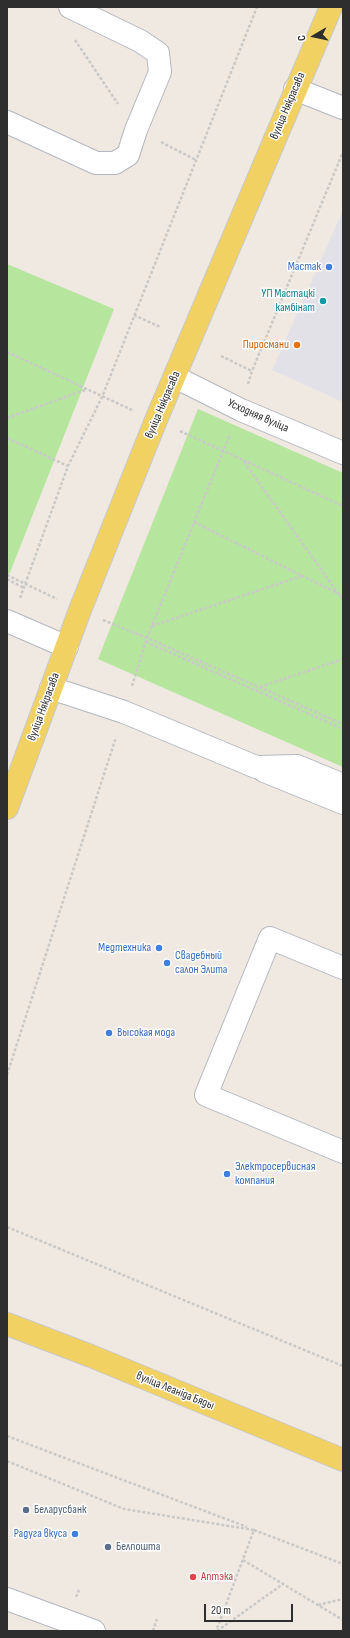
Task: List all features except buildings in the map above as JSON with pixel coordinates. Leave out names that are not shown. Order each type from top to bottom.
[{"type":"main road","name":"вуліца Някрасава","points":[[7,808],[83,603],[174,377],[331,7]]},
{"type":"main road","name":"вуліца Леаніда Бяды","points":[[7,1324],[91,1356],[343,1460]]},
{"type":"street","points":[[7,122],[96,163],[116,163],[128,155],[136,130],[160,72],[158,53],[140,41],[70,7]]},
{"type":"street","points":[[295,89],[343,108]]},
{"type":"street","name":"Усходняя вуліца","points":[[174,377],[241,410],[343,452]]},
{"type":"street","points":[[8,622],[67,647]]},
{"type":"street","points":[[51,688],[124,712],[343,803]]},
{"type":"street","points":[[256,767],[297,766],[343,785]]},
{"type":"street","points":[[343,968],[270,938],[206,1095],[343,1152]]},
{"type":"street","points":[[7,1599],[94,1631]]},
{"type":"path","points":[[8,622],[25,586],[68,466],[102,397],[257,7]]},
{"type":"path","points":[[74,39],[136,130],[196,160]]},
{"type":"path","points":[[7,1075],[147,638],[222,452],[241,410],[252,371],[343,152]]},
{"type":"path","points":[[134,315],[160,327]]},
{"type":"path","points":[[7,352],[102,397]]},
{"type":"path","points":[[221,356],[252,371]]},
{"type":"path","points":[[7,418],[86,390]]},
{"type":"path","points":[[7,438],[68,466]]},
{"type":"path","points":[[222,452],[343,506]]},
{"type":"path","points":[[244,462],[343,600]]},
{"type":"path","points":[[194,522],[343,596]]},
{"type":"path","points":[[7,575],[25,586]]},
{"type":"path","points":[[152,626],[302,576]]},
{"type":"path","points":[[7,579],[25,586]]},
{"type":"path","points":[[338,593],[343,591]]},
{"type":"path","points":[[147,638],[343,724]]},
{"type":"path","points":[[146,642],[343,729]]},
{"type":"path","points":[[260,688],[343,659]]},
{"type":"path","points":[[7,1227],[343,1366]]},
{"type":"path","points":[[7,1436],[343,1564]]},
{"type":"path","points":[[7,1461],[124,1509],[254,1530]]},
{"type":"path","points":[[216,1631],[254,1530]]},
{"type":"path","points":[[243,1560],[343,1620]]},
{"type":"path","points":[[216,1631],[283,1584]]},
{"type":"path","points":[[317,1605],[343,1599]]},
{"type":"path","points":[[153,1631],[157,1620]]},
{"type":"shaded area","name":"УП Мастацкі камбінат","points":[[343,210],[343,402],[272,370]]},
{"type":"green space","points":[[7,264],[114,309],[7,580]]},
{"type":"green space","points":[[198,409],[343,473],[343,767],[98,659]]},
{"type":"place","name":"Мастак","points":[[329,267]]},
{"type":"place","name":"УП Мастацкі камбінат","points":[[323,301]]},
{"type":"place","name":"Пиросмани","points":[[297,345]]},
{"type":"place","name":"Медтехника","points":[[159,948]]},
{"type":"place","name":"Свадебный салон Элита","points":[[167,963]]},
{"type":"place","name":"Высокая мода","points":[[109,1033]]},
{"type":"place","name":"Электросервисная компания","points":[[227,1174]]},
{"type":"place","name":"Беларусбанк","points":[[26,1510]]},
{"type":"place","name":"Радуга вкуса","points":[[75,1534]]},
{"type":"place","name":"Белпошта","points":[[108,1547]]},
{"type":"place","name":"Аптэка","points":[[193,1577]]}]
